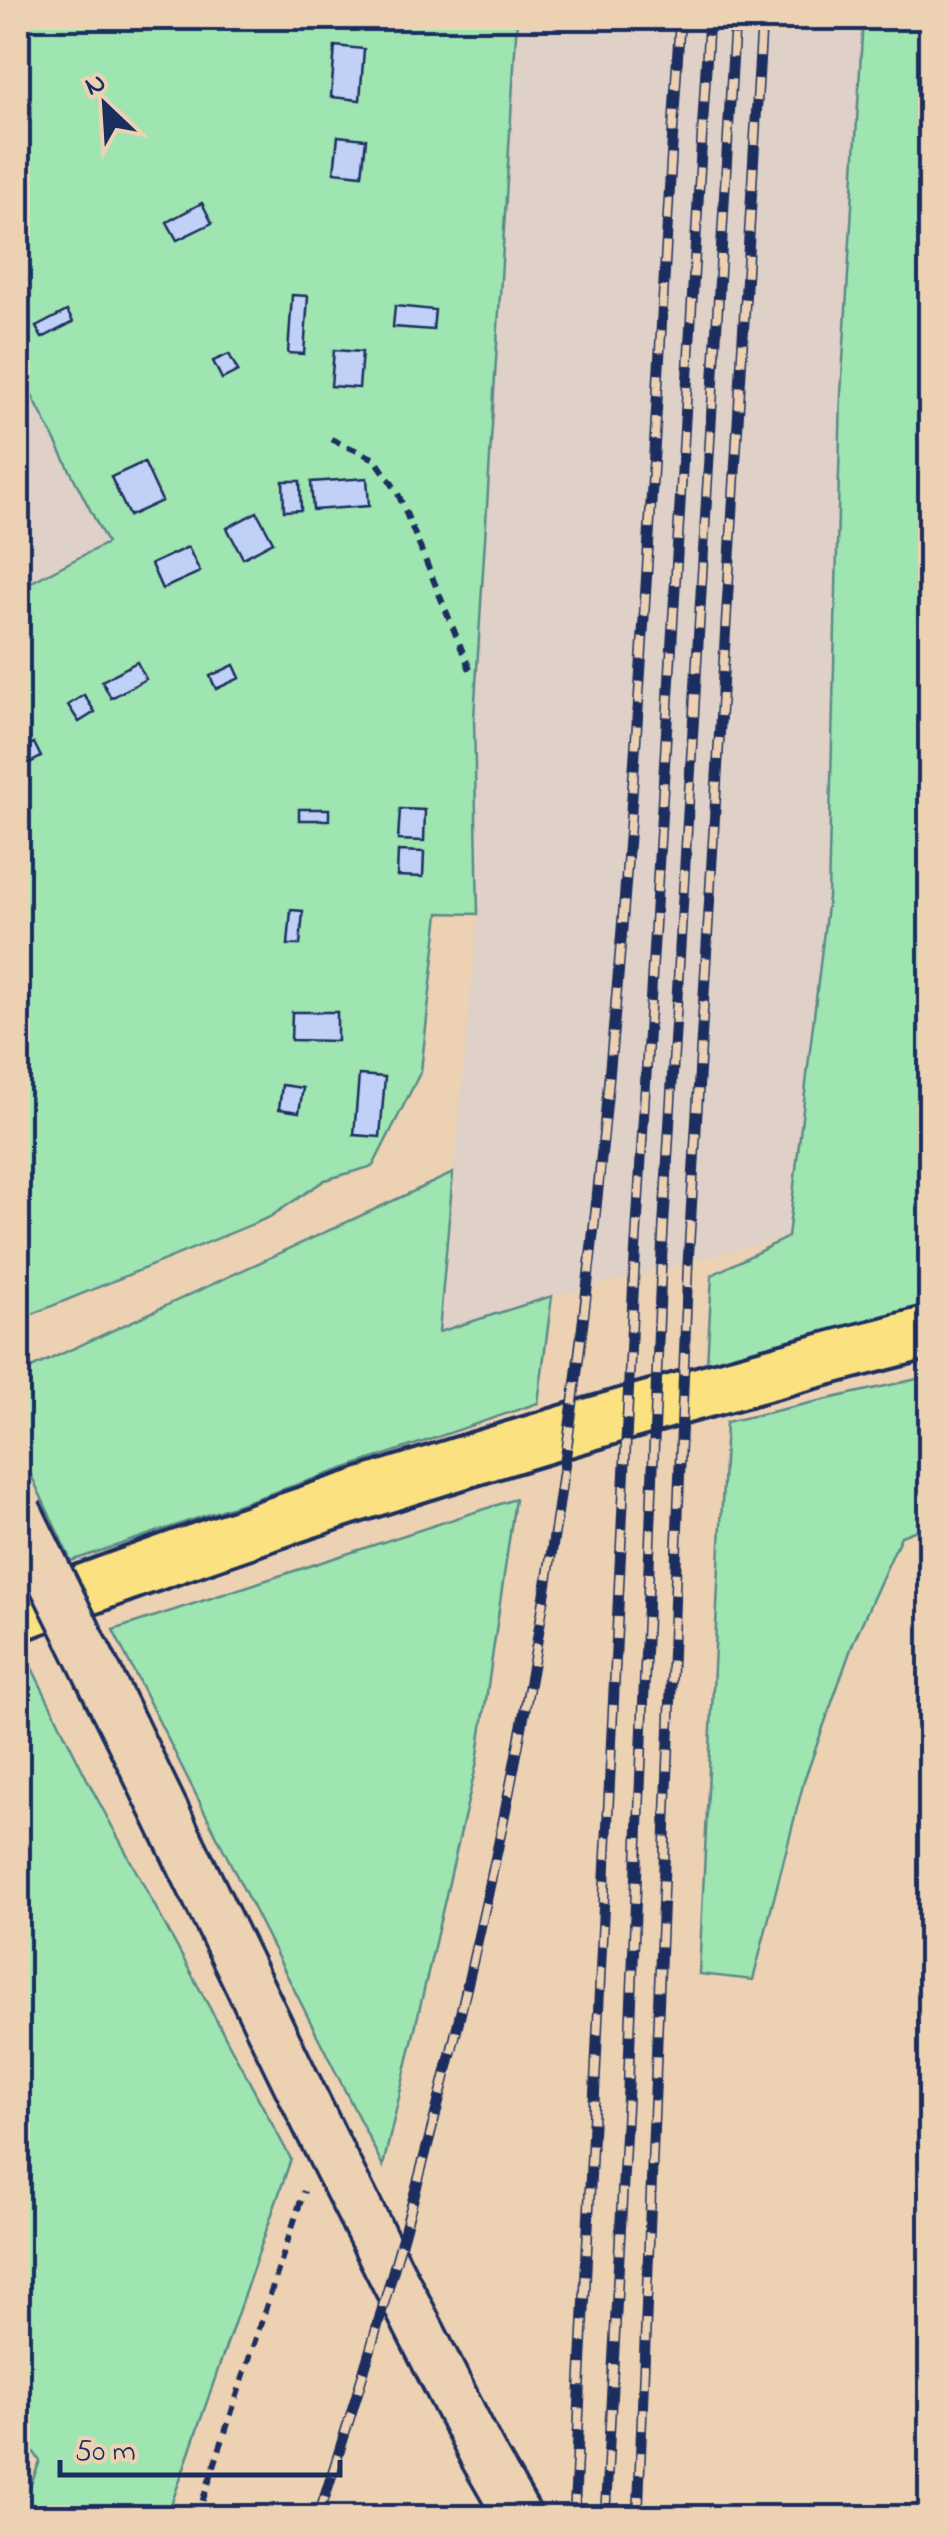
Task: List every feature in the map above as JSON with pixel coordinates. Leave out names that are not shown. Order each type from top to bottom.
[{"type":"main road","points":[[18,1615],[188,1552],[425,1473],[657,1403],[930,1332]]},
{"type":"street","points":[[18,1512],[334,2160],[484,2457],[519,2518]]},
{"type":"path","points":[[332,439],[375,459],[398,491],[471,672]]},
{"type":"path","points":[[197,2518],[309,2174],[334,2160]]},
{"type":"shaded area","points":[[517,18],[863,18],[841,395],[828,897],[788,1237],[552,1296],[439,1332],[478,914],[474,718]]},
{"type":"shaded area","points":[[18,368],[108,543],[18,589]]},
{"type":"green space","points":[[18,18],[517,18],[474,718],[478,914],[439,913],[421,1071],[373,1166],[325,1180],[270,1217],[18,1320],[18,589],[107,543],[18,368]]},
{"type":"green space","points":[[863,18],[930,18],[930,1306],[707,1364],[712,1275],[788,1237],[828,897],[841,395]]},
{"type":"green space","points":[[453,1173],[439,1332],[552,1296],[538,1403],[71,1561],[18,1447],[18,1374]]},
{"type":"green space","points":[[930,1376],[930,1525],[901,1536],[853,1643],[804,1781],[753,1980],[699,1974],[726,1422]]},
{"type":"green space","points":[[515,1499],[477,1762],[383,2166],[113,1630]]},
{"type":"green space","points":[[28,1660],[92,1789],[291,2159],[167,2517],[18,2517],[40,2461],[18,2429],[18,1665]]},
{"type":"building","points":[[335,46],[364,49],[360,100],[331,97]]},
{"type":"building","points":[[338,136],[366,139],[362,175],[334,172]]},
{"type":"building","points":[[202,203],[212,223],[177,240],[167,222]]},
{"type":"building","points":[[18,295],[29,315],[18,320]]},
{"type":"building","points":[[292,295],[308,296],[304,354],[288,353]]},
{"type":"building","points":[[395,306],[435,310],[433,330],[393,327]]},
{"type":"building","points":[[67,311],[73,322],[42,338],[36,327]]},
{"type":"building","points":[[334,350],[362,352],[359,388],[331,386]]},
{"type":"building","points":[[229,354],[238,371],[222,379],[213,361]]},
{"type":"building","points":[[144,462],[162,501],[129,516],[111,477]]},
{"type":"building","points":[[367,478],[369,506],[313,510],[311,482]]},
{"type":"building","points":[[283,481],[300,481],[301,510],[284,511]]},
{"type":"building","points":[[257,512],[273,542],[243,558],[227,528]]},
{"type":"building","points":[[188,547],[200,572],[162,589],[151,564]]},
{"type":"building","points":[[137,662],[146,679],[111,698],[102,681]]},
{"type":"building","points":[[234,665],[240,678],[216,689],[210,676]]},
{"type":"building","points":[[84,695],[95,712],[79,722],[68,705]]},
{"type":"building","points":[[34,743],[41,757],[20,768],[18,751]]},
{"type":"building","points":[[299,809],[329,809],[329,820],[299,820]]},
{"type":"building","points":[[400,809],[425,810],[424,841],[398,840]]},
{"type":"building","points":[[398,851],[424,852],[423,877],[397,876]]},
{"type":"building","points":[[291,910],[303,911],[300,945],[288,945]]},
{"type":"building","points":[[292,1012],[337,1012],[337,1041],[291,1040]]},
{"type":"building","points":[[359,1075],[385,1077],[380,1137],[354,1135]]},
{"type":"building","points":[[282,1085],[303,1088],[299,1112],[279,1109]]},
{"type":"railway","points":[[318,2518],[394,2268],[460,2015],[515,1760],[559,1503],[584,1318],[620,947],[680,18]]},
{"type":"railway","points":[[574,2518],[634,1276],[709,18]]},
{"type":"railway","points":[[605,2518],[628,2088],[661,1269],[735,18]]},
{"type":"railway","points":[[638,2518],[688,1264],[762,18]]}]
